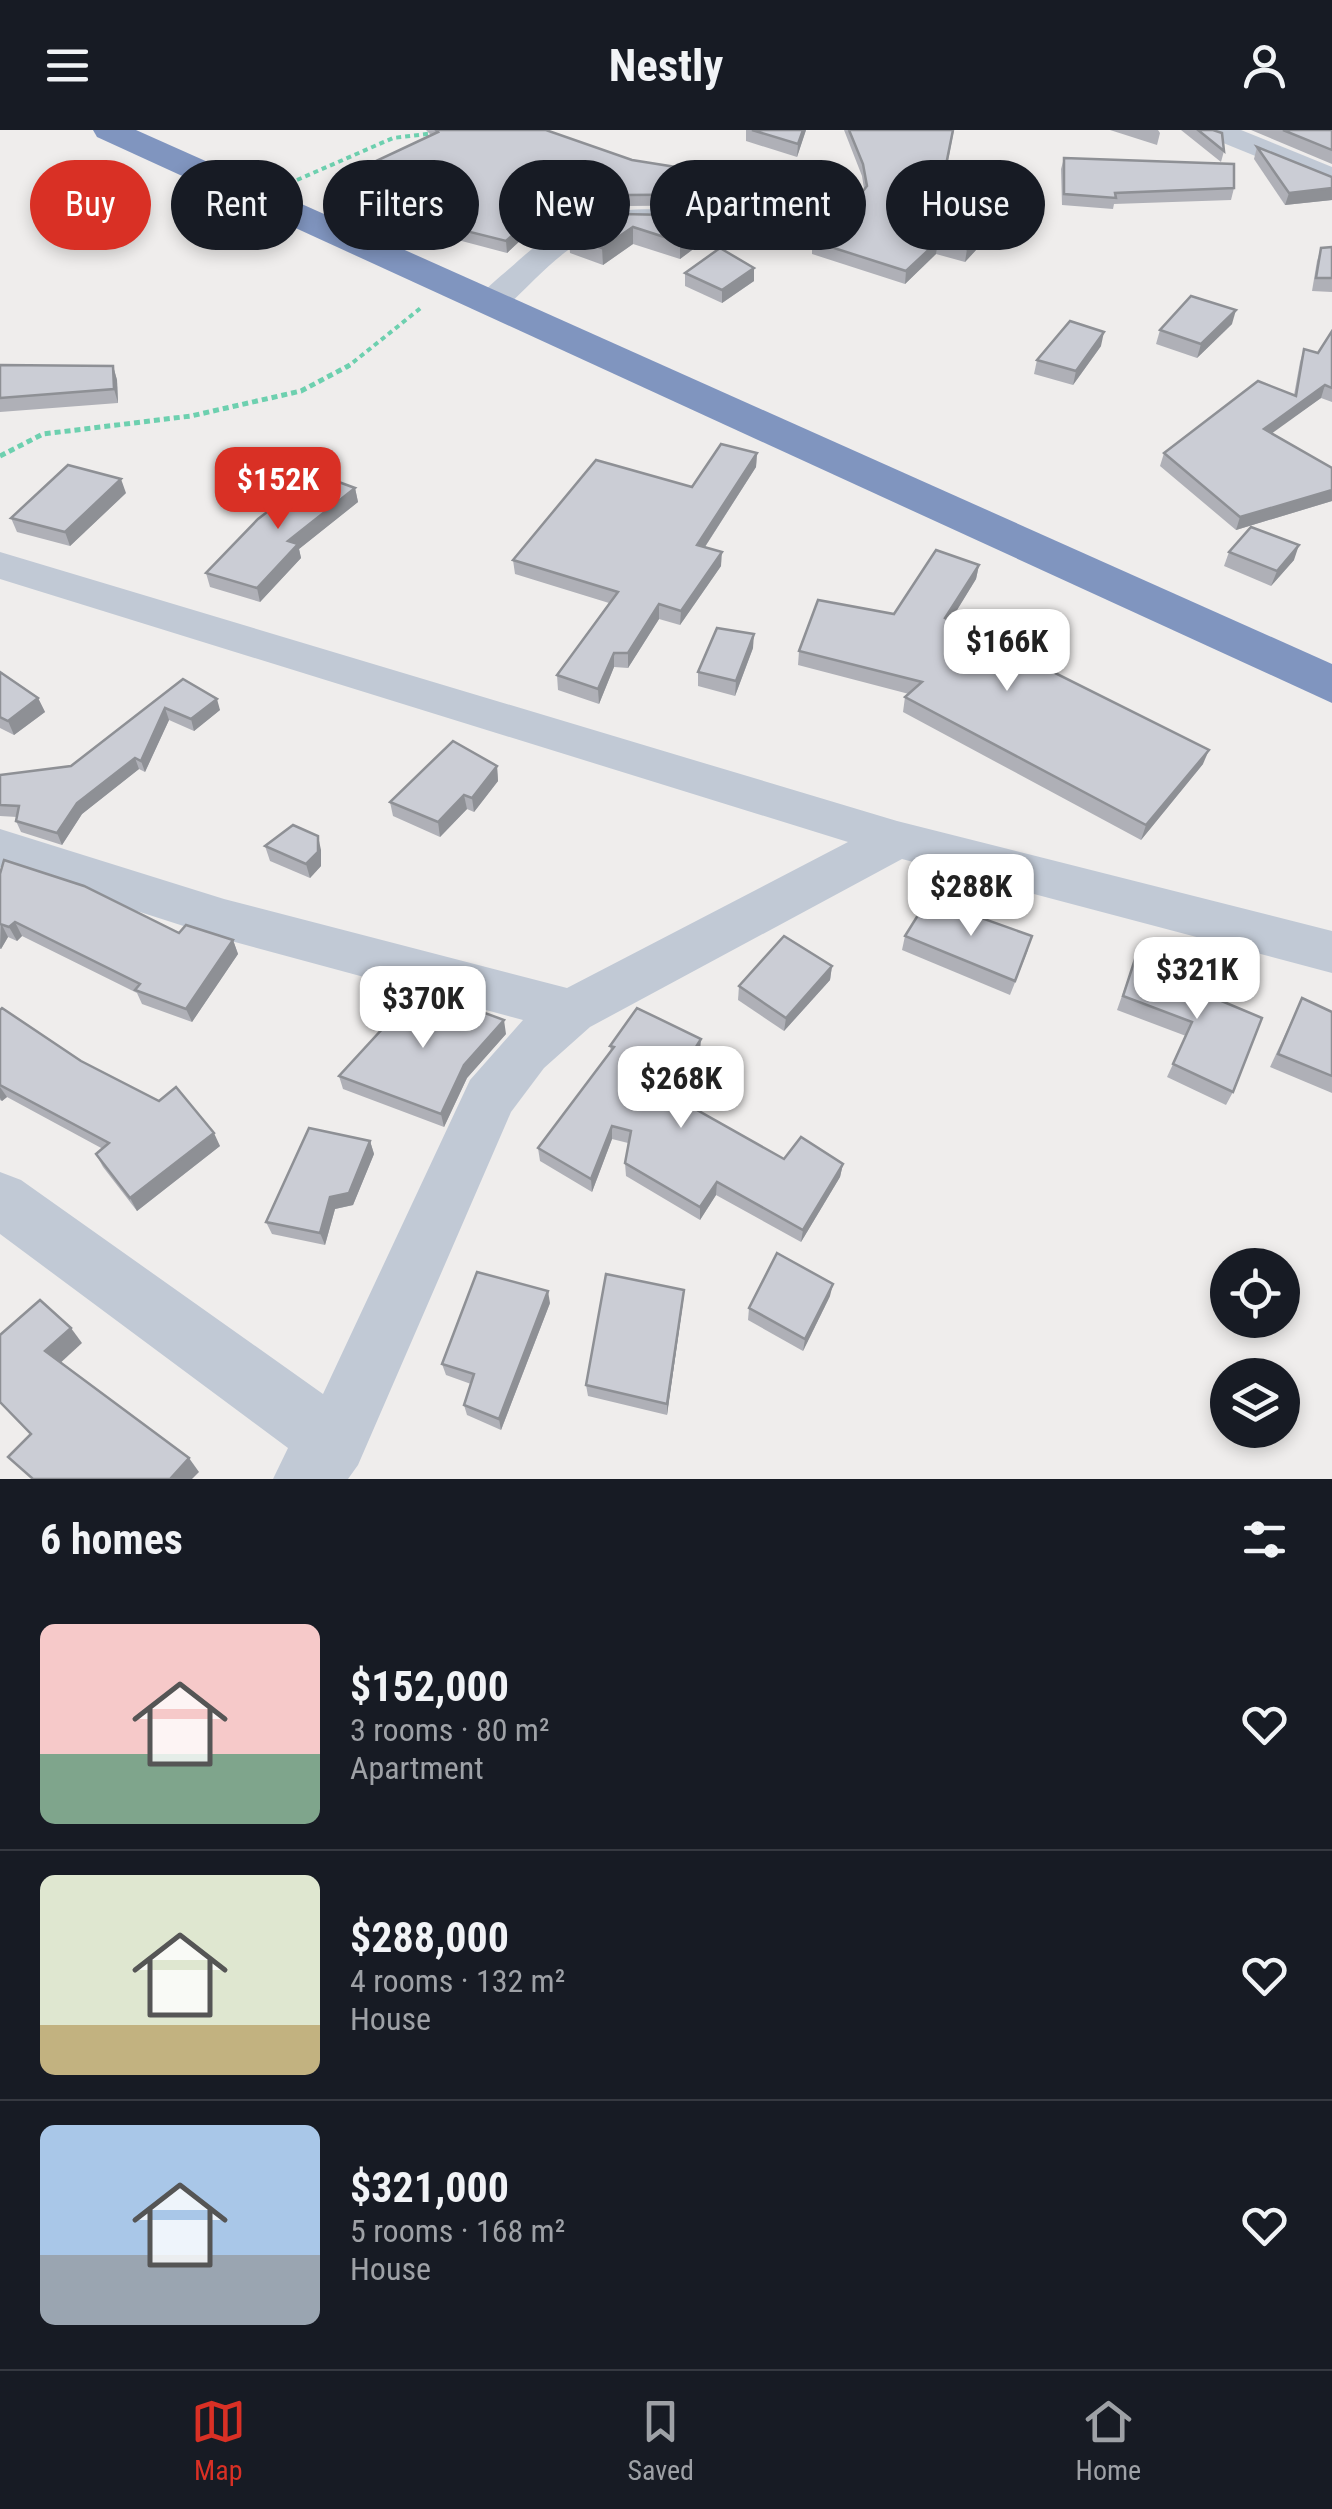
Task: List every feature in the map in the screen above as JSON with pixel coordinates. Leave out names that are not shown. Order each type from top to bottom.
[{"type":"highway","points":[[110,130],[174,160]]},
{"type":"highway","points":[[303,219],[1332,685]]},
{"type":"street","points":[[1216,130],[1332,178]]},
{"type":"street","points":[[491,303],[582,230],[620,220],[650,219]]},
{"type":"street","points":[[0,565],[897,839],[1332,952]]},
{"type":"street","points":[[0,1198],[320,1460],[490,1097],[525,1052],[571,1010],[897,839]]},
{"type":"street","points":[[0,848],[224,918],[571,1010]]},
{"type":"path","points":[[303,177],[393,138],[448,132]]},
{"type":"path","points":[[0,456],[43,434],[191,416],[301,391],[339,374],[449,285]]},
{"type":"building","points":[[546,130],[650,163],[650,195],[630,195],[630,160],[499,160],[499,239],[479,234],[479,160],[378,160],[438,132]]},
{"type":"building","points":[[752,130],[803,130],[798,144]]},
{"type":"building","points":[[849,130],[953,130],[947,160],[886,160],[886,250],[928,250],[906,271],[840,250],[866,250],[866,160],[861,160]]},
{"type":"building","points":[[1198,130],[1222,133],[1224,151]]},
{"type":"building","points":[[1283,130],[1332,130],[1332,150]]},
{"type":"building","points":[[1257,147],[1332,177],[1332,188],[1289,193]]},
{"type":"building","points":[[1064,158],[1234,164],[1234,188],[1115,193],[1116,198],[1064,194]]},
{"type":"building","points":[[630,214],[650,215],[650,232],[630,229]]},
{"type":"building","points":[[1332,247],[1332,278],[1316,278],[1321,248]]},
{"type":"building","points":[[717,250],[754,268],[722,290],[685,273]]},
{"type":"building","points":[[1191,296],[1236,310],[1201,344],[1160,330]]},
{"type":"building","points":[[1070,321],[1104,332],[1076,371],[1037,360]]},
{"type":"building","points":[[1332,331],[1332,388],[1325,385],[1264,429],[1332,468],[1332,490],[1240,517],[1164,453],[1258,381],[1296,396],[1304,349],[1318,353]]},
{"type":"building","points":[[0,365],[113,366],[114,389],[0,398]]},
{"type":"building","points":[[721,444],[757,453],[697,545],[722,552],[681,611],[659,604],[628,653],[614,653],[598,689],[557,675],[618,592],[513,560],[596,460],[692,487]]},
{"type":"building","points":[[68,465],[121,479],[65,532],[11,518]]},
{"type":"building","points":[[317,474],[355,488],[288,541],[298,544],[257,588],[206,573],[258,519]]},
{"type":"building","points":[[1251,527],[1299,545],[1277,571],[1229,552]]},
{"type":"building","points":[[936,550],[979,565],[945,618],[1209,750],[1146,825],[905,697],[922,682],[799,651],[818,600],[894,614]]},
{"type":"building","points":[[717,628],[754,634],[736,681],[698,672]]},
{"type":"building","points":[[0,672],[38,698],[8,721],[0,717]]},
{"type":"building","points":[[183,679],[217,699],[191,719],[165,708],[141,761],[135,758],[77,803],[57,833],[16,821],[19,806],[0,805],[0,775],[71,766]]},
{"type":"building","points":[[453,741],[497,766],[472,798],[464,795],[438,822],[390,802]]},
{"type":"building","points":[[293,825],[318,836],[318,852],[306,864],[265,846]]},
{"type":"building","points":[[4,860],[84,886],[179,933],[186,925],[233,940],[186,1009],[135,990],[140,984],[15,922],[9,927],[0,924],[0,874]]},
{"type":"building","points":[[928,899],[1032,936],[1015,981],[905,936]]},
{"type":"building","points":[[784,936],[832,966],[786,1018],[739,986]]},
{"type":"building","points":[[1137,953],[1186,974],[1181,984],[1262,1018],[1233,1092],[1173,1064],[1192,1022],[1123,996]]},
{"type":"building","points":[[419,989],[504,1020],[464,1065],[441,1114],[339,1076]]},
{"type":"building","points":[[1302,998],[1332,1012],[1332,1076],[1278,1054]]},
{"type":"building","points":[[2,1008],[81,1061],[159,1101],[176,1087],[214,1133],[130,1198],[96,1154],[109,1143],[0,1085]]},
{"type":"building","points":[[637,1008],[701,1039],[667,1093],[784,1159],[801,1137],[843,1164],[803,1230],[717,1182],[700,1207],[625,1163],[631,1131],[612,1126],[591,1179],[538,1148],[614,1047],[610,1046]]},
{"type":"building","points":[[309,1128],[370,1141],[349,1193],[330,1197],[320,1233],[266,1222]]},
{"type":"building","points":[[777,1253],[833,1284],[805,1339],[749,1308]]},
{"type":"building","points":[[477,1272],[548,1291],[499,1419],[464,1405],[474,1374],[442,1364]]},
{"type":"building","points":[[606,1274],[684,1290],[667,1404],[586,1385]]},
{"type":"building","points":[[40,1300],[71,1328],[45,1351],[189,1458],[170,1479],[33,1479],[8,1457],[31,1434],[0,1402],[0,1335]]}]
